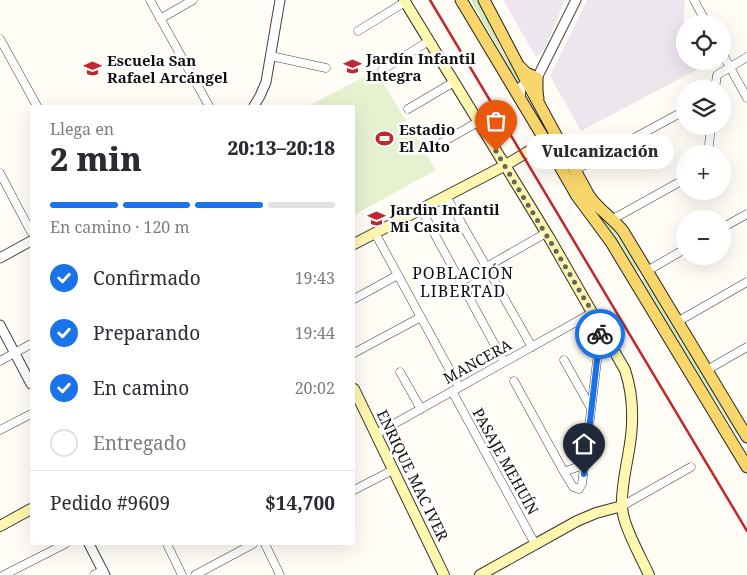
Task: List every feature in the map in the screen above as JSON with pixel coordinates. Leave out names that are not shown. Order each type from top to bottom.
[{"type":"main road","points":[[461,0],[520,98],[575,170],[591,199],[623,231],[747,438],[734,446]]},
{"type":"main road","points":[[484,0],[517,64],[532,80],[550,138],[577,196],[611,242],[747,467]]},
{"type":"main road","points":[[404,1],[546,233],[626,370],[633,403],[633,426],[623,483],[622,506],[625,522],[649,575]]},
{"type":"main road","points":[[355,243],[504,166],[550,138]]},
{"type":"main road","points":[[634,279],[647,271]]},
{"type":"main road","name":"ENRIQUE MAC IVER","points":[[355,391],[444,575]]},
{"type":"main road","points":[[480,575],[591,515],[622,506]]},
{"type":"main road","points":[[0,526],[30,511]]},
{"type":"street","points":[[150,0],[208,105]]},
{"type":"street","points":[[160,18],[193,0]]},
{"type":"street","points":[[255,105],[266,82],[280,0]]},
{"type":"street","points":[[520,98],[521,88],[532,80],[576,0]]},
{"type":"street","points":[[694,0],[702,15]]},
{"type":"street","points":[[358,31],[404,1]]},
{"type":"street","points":[[0,39],[36,105]]},
{"type":"street","points":[[382,70],[429,41]]},
{"type":"street","points":[[270,56],[326,68]]},
{"type":"street","points":[[731,66],[747,57]]},
{"type":"street","points":[[731,69],[747,98]]},
{"type":"street","points":[[716,80],[717,74],[724,70]]},
{"type":"street","points":[[408,109],[454,82]]},
{"type":"street","points":[[575,170],[676,114]]},
{"type":"street","points":[[441,143],[478,122]]},
{"type":"street","points":[[0,173],[30,230]]},
{"type":"street","points":[[613,220],[676,184]]},
{"type":"street","points":[[446,196],[532,347]]},
{"type":"street","points":[[421,209],[504,362]]},
{"type":"street","points":[[731,223],[747,214]]},
{"type":"street","name":"PASAJE MEHUÍN","points":[[375,233],[421,317],[535,544]]},
{"type":"street","points":[[460,282],[546,233]]},
{"type":"street","points":[[0,258],[30,242]]},
{"type":"street","points":[[647,271],[676,254]]},
{"type":"street","points":[[355,298],[398,275]]},
{"type":"street","points":[[677,322],[747,282]]},
{"type":"street","name":"MANCERA","points":[[376,434],[592,313]]},
{"type":"street","points":[[355,352],[421,317]]},
{"type":"street","points":[[0,326],[30,382]]},
{"type":"street","points":[[514,381],[564,472],[574,487],[579,490],[582,484],[585,464],[601,328]]},
{"type":"street","points":[[0,360],[30,345]]},
{"type":"street","points":[[707,370],[747,346]]},
{"type":"street","points":[[564,360],[591,408]]},
{"type":"street","points":[[400,372],[420,409]]},
{"type":"street","points":[[0,430],[30,415]]},
{"type":"street","points":[[564,472],[585,464]]},
{"type":"street","points":[[622,506],[691,467]]},
{"type":"street","points":[[355,489],[393,470]]},
{"type":"street","points":[[4,575],[63,545]]},
{"type":"street","points":[[89,545],[101,573]]},
{"type":"street","points":[[167,545],[182,575]]},
{"type":"street","points":[[195,575],[252,545]]},
{"type":"street","points":[[265,545],[280,575]]},
{"type":"shaded area","points":[[503,0],[565,0],[544,51],[536,57]]},
{"type":"shaded area","points":[[587,0],[685,0],[684,15],[676,15],[676,70],[696,70],[581,131],[550,76]]},
{"type":"green space","points":[[471,0],[477,0],[481,5],[496,34],[500,48],[521,81],[517,83]]},
{"type":"green space","name":"Estadio El Alto","points":[[376,71],[436,170],[355,214],[355,105],[310,105]]},
{"type":"green space","points":[[586,198],[618,231],[640,268],[638,272],[635,272]]},
{"type":"green space","points":[[642,279],[647,280],[738,432],[736,433],[716,401],[706,390],[641,282]]},
{"type":"railway","points":[[430,0],[747,531]]},
{"type":"way so far","points":[[496,151],[550,239],[601,328],[600,334]]},
{"type":"place","name":"Jardín Infantil Integra","points":[[352,67]]},
{"type":"place","name":"Escuela San Rafael Arcángel","points":[[93,69]]},
{"type":"place","name":"Estadio El Alto","points":[[385,138]]},
{"type":"place","name":"Vulcanización","points":[[496,151]]},
{"type":"place","name":"Jardin Infantil Mi Casita","points":[[376,218]]},
{"type":"district","name":"POBLACIÓN LIBERTAD","points":[[463,282]]},
{"type":"route","points":[[584,474],[600,334]]}]
